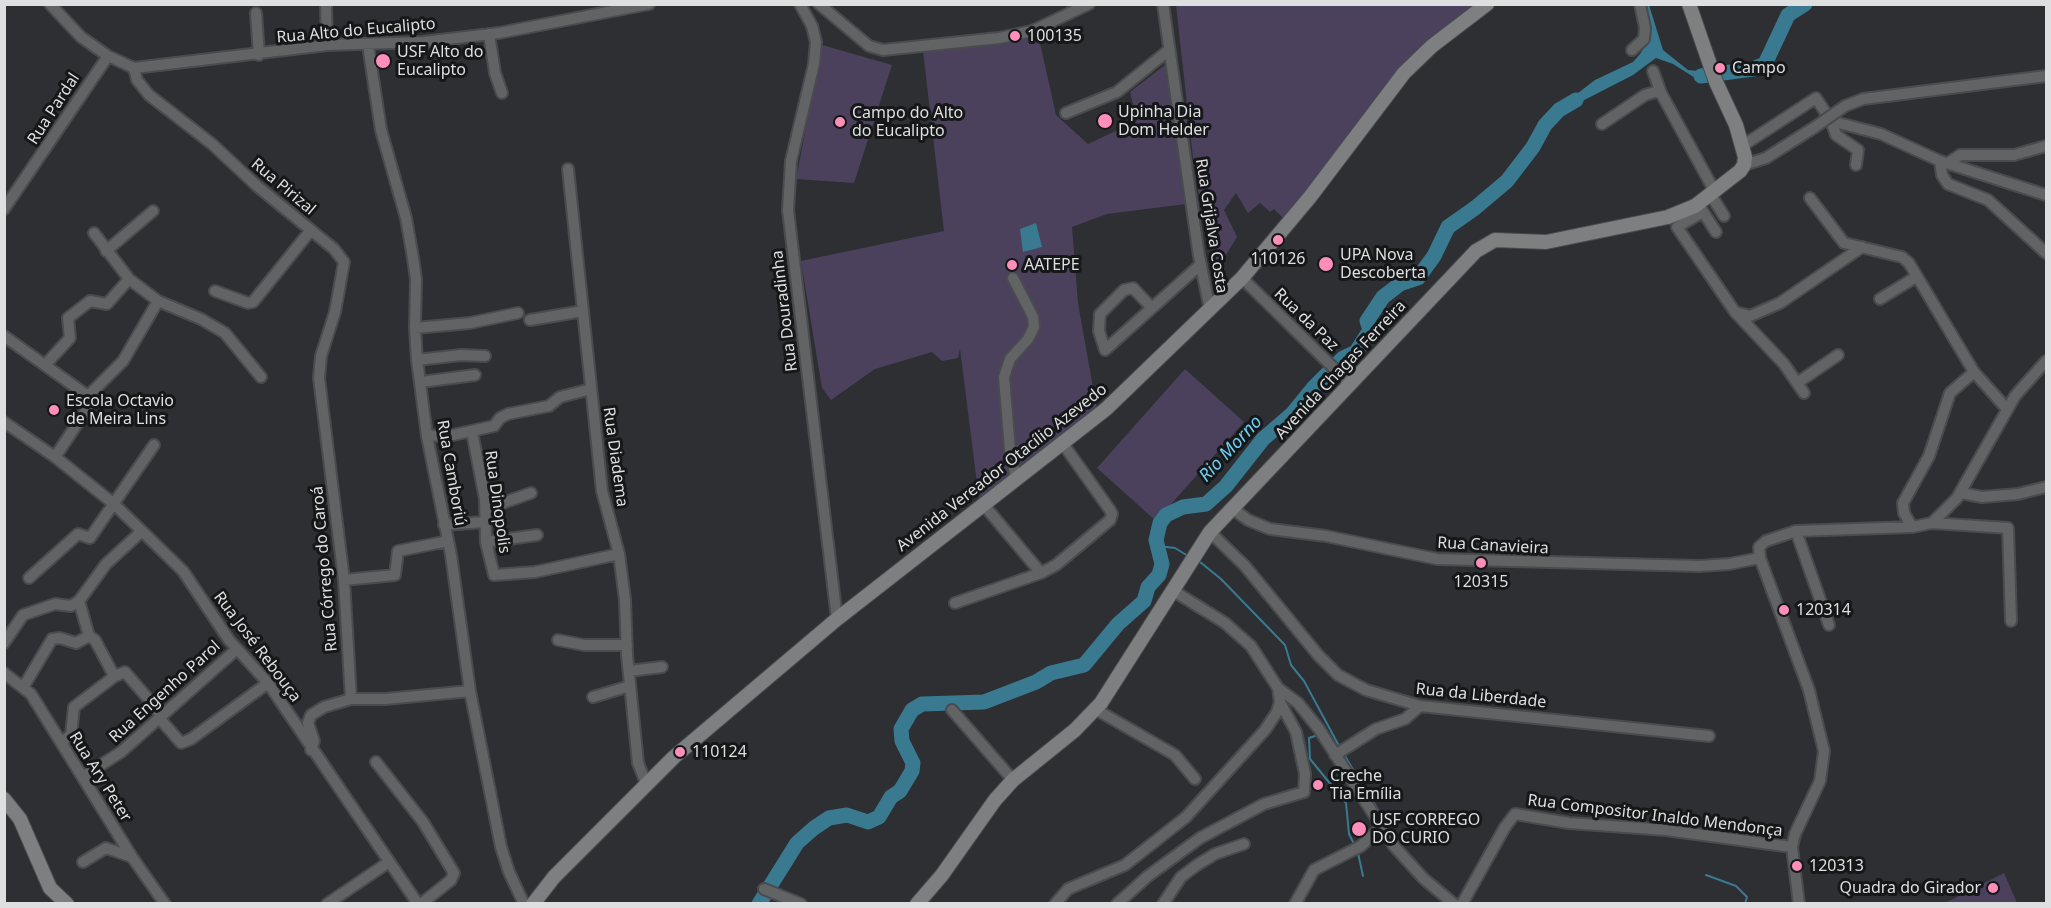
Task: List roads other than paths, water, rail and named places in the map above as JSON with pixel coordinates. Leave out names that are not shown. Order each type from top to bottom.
[{"type":"main road","name":"Avenida Vereador Otacílio Azevedo","points":[[533,903],[554,877],[613,820],[646,783],[746,694],[1061,441],[1085,427],[1210,310],[1242,279],[1310,197],[1404,73],[1432,46],[1487,4]]},
{"type":"main road","points":[[1689,4],[1742,146],[1744,165]]},
{"type":"main road","name":"Avenida Chagas Ferreira","points":[[917,903],[942,875],[977,821],[1012,779],[1076,730],[1095,709],[1210,532],[1347,381],[1476,252],[1488,242],[1546,242],[1668,217],[1700,208],[1744,165]]},
{"type":"main road","points":[[4,799],[20,819],[50,888],[67,903]]},
{"type":"street","points":[[50,4],[76,32],[108,56],[134,68]]},
{"type":"street","points":[[326,4],[327,45]]},
{"type":"street","name":"Rua Alto do Eucalipto","points":[[134,68],[260,55],[327,45],[368,45],[489,34],[649,4]]},
{"type":"street","name":"Rua Douradinha","points":[[800,4],[812,26],[816,42],[814,64],[791,161],[788,210],[837,619]]},
{"type":"street","points":[[819,4],[869,46],[883,50],[999,38],[1032,31],[1089,4]]},
{"type":"street","name":"Rua Grijalva Costa","points":[[1163,4],[1200,265],[1210,310]]},
{"type":"street","points":[[1632,50],[1644,39],[1645,28],[1640,4]]},
{"type":"street","points":[[256,13],[260,55]]},
{"type":"street","points":[[489,34],[495,73],[502,93]]},
{"type":"street","name":"Rua Camboriú","points":[[368,45],[381,130],[406,218],[413,258],[416,279],[417,360],[427,436],[448,541],[470,691],[501,847],[509,872],[524,903]]},
{"type":"street","points":[[1066,113],[1117,92],[1169,50]]},
{"type":"street","name":"Rua Pardal","points":[[4,209],[108,56]]},
{"type":"street","name":"Rua Pirizal","points":[[134,68],[137,80],[149,95],[198,132],[257,186],[341,257],[344,267],[335,312],[321,356]]},
{"type":"street","points":[[1653,71],[1661,93],[1724,216]]},
{"type":"street","name":"Avenida Chagas Ferreira","points":[[1744,165],[1766,158],[1839,110],[1863,99],[2046,76]]},
{"type":"street","points":[[1602,124],[1645,95],[1661,93]]},
{"type":"street","points":[[1742,146],[1816,98],[1831,121],[1836,135],[1858,150],[1856,165]]},
{"type":"street","points":[[1831,121],[1881,134],[1944,162],[2046,195]]},
{"type":"street","points":[[1944,162],[1960,155],[2014,155],[2046,146]]},
{"type":"street","points":[[1944,162],[1942,175],[1948,184],[1988,200],[2046,253]]},
{"type":"street","name":"Rua Diadema","points":[[568,169],[602,491],[619,554],[626,600],[630,686],[638,763],[646,783]]},
{"type":"street","points":[[1810,198],[1844,243],[1902,257],[1909,263],[1955,336],[1974,372],[2007,409]]},
{"type":"street","points":[[1716,232],[1700,208],[1677,227],[1735,312],[1784,364],[1804,393]]},
{"type":"street","points":[[106,251],[153,211]]},
{"type":"street","points":[[215,291],[248,303],[253,302],[311,230]]},
{"type":"street","points":[[94,233],[129,279],[158,301],[201,319],[225,333],[261,377]]},
{"type":"street","points":[[1735,312],[1750,316],[1780,303],[1862,247]]},
{"type":"street","points":[[1152,308],[1133,288],[1124,290],[1100,314],[1100,331],[1105,350],[1144,315],[1152,308],[1200,265]]},
{"type":"street","points":[[1880,299],[1916,277]]},
{"type":"street","points":[[1013,278],[1033,317],[1034,327],[1028,339],[1010,359],[1004,376],[1010,450],[1016,478]]},
{"type":"street","points":[[45,365],[70,338],[68,318],[90,301],[107,304],[129,279]]},
{"type":"street","name":"Rua da Paz","points":[[1242,279],[1347,381]]},
{"type":"street","points":[[88,396],[123,361],[158,301]]},
{"type":"street","points":[[530,320],[583,311]]},
{"type":"street","points":[[415,328],[470,323],[518,313]]},
{"type":"street","points":[[4,336],[88,396],[91,403],[55,457]]},
{"type":"street","points":[[417,360],[460,355],[485,356]]},
{"type":"street","points":[[1797,383],[1838,355]]},
{"type":"street","name":"Rua Córrego do Caroá","points":[[321,356],[320,401],[344,580],[351,699]]},
{"type":"street","points":[[1932,523],[1961,493],[2007,409],[2026,381],[2046,361]]},
{"type":"street","points":[[1912,527],[1904,513],[1903,503],[1929,456],[1950,393],[1974,372]]},
{"type":"street","points":[[421,382],[475,375]]},
{"type":"street","points":[[427,436],[472,432],[494,426],[500,418],[508,414],[549,406],[560,397],[591,389]]},
{"type":"street","name":"Rua José Rebouça","points":[[4,422],[55,457],[114,504],[183,571],[237,649],[268,683],[311,750],[419,903]]},
{"type":"street","name":"Rua Dinopolis","points":[[472,432],[486,508],[484,522],[486,542],[495,575],[535,572],[619,554]]},
{"type":"street","points":[[955,603],[1041,573],[1056,565],[1110,520],[1112,514],[1061,441]]},
{"type":"street","points":[[29,578],[78,534],[90,538],[154,445]]},
{"type":"street","points":[[1961,493],[1982,497],[2018,494],[2046,487]]},
{"type":"street","points":[[486,508],[531,493]]},
{"type":"street","points":[[983,504],[1041,573]]},
{"type":"street","name":"Rua Canavieira","points":[[1233,509],[1248,520],[1270,529],[1355,541],[1437,559],[1547,564],[1700,566],[1737,563],[1760,558]]},
{"type":"street","points":[[444,525],[484,522]]},
{"type":"street","points":[[1799,903],[1792,848],[1795,834],[1820,781],[1824,751],[1809,690],[1760,558],[1761,543],[1796,531],[1912,527],[1932,523],[2008,528],[2011,621]]},
{"type":"street","points":[[4,643],[19,618],[55,604],[71,606],[79,601],[106,564],[142,531]]},
{"type":"street","points":[[1796,531],[1829,626]]},
{"type":"street","name":"Rua da Liberdade","points":[[1210,532],[1245,566],[1319,656],[1338,675],[1366,690],[1420,706],[1709,736]]},
{"type":"street","points":[[486,542],[537,535]]},
{"type":"street","points":[[344,580],[395,575],[398,551],[448,541]]},
{"type":"street","points":[[1172,590],[1240,634],[1251,646],[1278,688],[1298,703],[1335,755],[1380,828],[1424,879],[1454,903]]},
{"type":"street","points":[[79,601],[89,636],[95,640],[115,676]]},
{"type":"street","points":[[24,686],[52,639],[60,638],[76,643],[89,636]]},
{"type":"street","points":[[558,640],[584,645],[627,645]]},
{"type":"street","name":"Rua Engenho Parol","points":[[84,776],[121,752],[237,649]]},
{"type":"street","points":[[629,671],[662,667]]},
{"type":"street","points":[[61,742],[72,732],[74,707],[115,676],[125,672],[158,710],[160,718],[180,742],[185,742],[268,683]]},
{"type":"street","name":"Rua Ary Peter","points":[[4,673],[24,686],[31,694],[132,856],[165,903]]},
{"type":"street","points":[[593,697],[630,686]]},
{"type":"street","points":[[1117,903],[1148,876],[1200,838],[1264,804],[1304,792],[1305,774],[1296,732],[1280,702],[1278,688]]},
{"type":"street","points":[[311,750],[314,741],[308,723],[311,715],[324,707],[351,699],[384,699],[470,691]]},
{"type":"street","points":[[1054,903],[1068,889],[1125,865],[1186,817],[1265,730],[1277,712],[1280,702]]},
{"type":"street","points":[[1335,755],[1376,729],[1405,719],[1420,706]]},
{"type":"street","points":[[1095,709],[1175,755],[1195,779]]},
{"type":"street","points":[[952,710],[1012,779]]},
{"type":"street","points":[[376,762],[423,822],[454,873],[451,880],[419,903]]},
{"type":"street","name":"Rua Compositor Inaldo Mendonça","points":[[1462,903],[1505,827],[1515,814],[1569,823],[1666,830],[1792,848]]},
{"type":"street","points":[[1295,903],[1314,870],[1361,846],[1380,828]]},
{"type":"street","points":[[1163,903],[1181,877],[1197,865],[1215,854],[1244,844]]},
{"type":"street","points":[[83,862],[106,848],[132,856]]},
{"type":"street","points":[[327,903],[389,862]]},
{"type":"street","points":[[764,889],[796,901]]},
{"type":"water","points":[[1643,5],[1649,5],[1663,50],[1688,70],[1708,72],[1710,81],[1700,81],[1673,64],[1656,58],[1633,75],[1561,112],[1557,109],[1595,80],[1633,62],[1640,54],[1647,43]]},
{"type":"water","points":[[1036,223],[1042,247],[1023,252],[1020,229]]},
{"type":"waterway","name":"Rio Morno","points":[[1701,76],[1753,69],[1765,64],[1788,15],[1805,4]]},
{"type":"waterway","name":"Rio Morno","points":[[759,904],[797,843],[814,828],[829,818],[847,815],[868,822],[879,817],[891,797],[900,791],[912,771],[913,763],[902,741],[901,729],[912,710],[922,704],[984,702],[1036,682],[1051,673],[1084,665],[1118,624],[1144,601],[1148,587],[1159,575],[1162,564],[1156,540],[1160,523],[1166,515],[1183,507],[1206,504],[1226,486],[1263,439],[1292,414],[1314,387],[1343,358],[1356,352],[1370,330],[1367,321],[1383,297],[1400,284],[1418,278],[1434,256],[1448,227],[1507,181],[1533,147],[1545,125],[1559,110],[1576,100]]},
{"type":"waterway","points":[[1158,546],[1175,548],[1188,556]]},
{"type":"waterway","points":[[1200,562],[1221,579],[1285,645],[1291,665],[1304,681],[1338,744]]},
{"type":"waterway","points":[[1315,736],[1309,738],[1310,759],[1346,803],[1349,834],[1353,842]]},
{"type":"waterway","points":[[1345,756],[1355,773]]},
{"type":"waterway","points":[[1361,781],[1394,837]]},
{"type":"waterway","points":[[1358,853],[1363,876]]},
{"type":"waterway","points":[[1706,875],[1736,886],[1747,897],[1745,904]]},
{"type":"place","name":"100135","points":[[1015,36]]},
{"type":"place","name":"USF Alto do Eucalipto","points":[[383,61]]},
{"type":"place","name":"Campo","points":[[1720,68]]},
{"type":"place","name":"Upinha Dia Dom Helder","points":[[1105,121]]},
{"type":"place","name":"Campo do Alto do Eucalipto","points":[[840,122]]},
{"type":"place","name":"110126","points":[[1278,240]]},
{"type":"place","name":"UPA Nova Descoberta","points":[[1326,264]]},
{"type":"place","name":"AATEPE","points":[[1012,265]]},
{"type":"place","name":"Escola Octavio de Meira Lins","points":[[54,410]]},
{"type":"place","name":"120315","points":[[1481,563]]},
{"type":"place","name":"120314","points":[[1784,610]]},
{"type":"place","name":"110124","points":[[680,752]]},
{"type":"place","name":"Creche Tia Emília","points":[[1318,785]]},
{"type":"place","name":"USF CORREGO DO CURIO","points":[[1359,829]]},
{"type":"place","name":"120313","points":[[1797,866]]},
{"type":"place","name":"Quadra do Girador","points":[[1993,888]]}]
